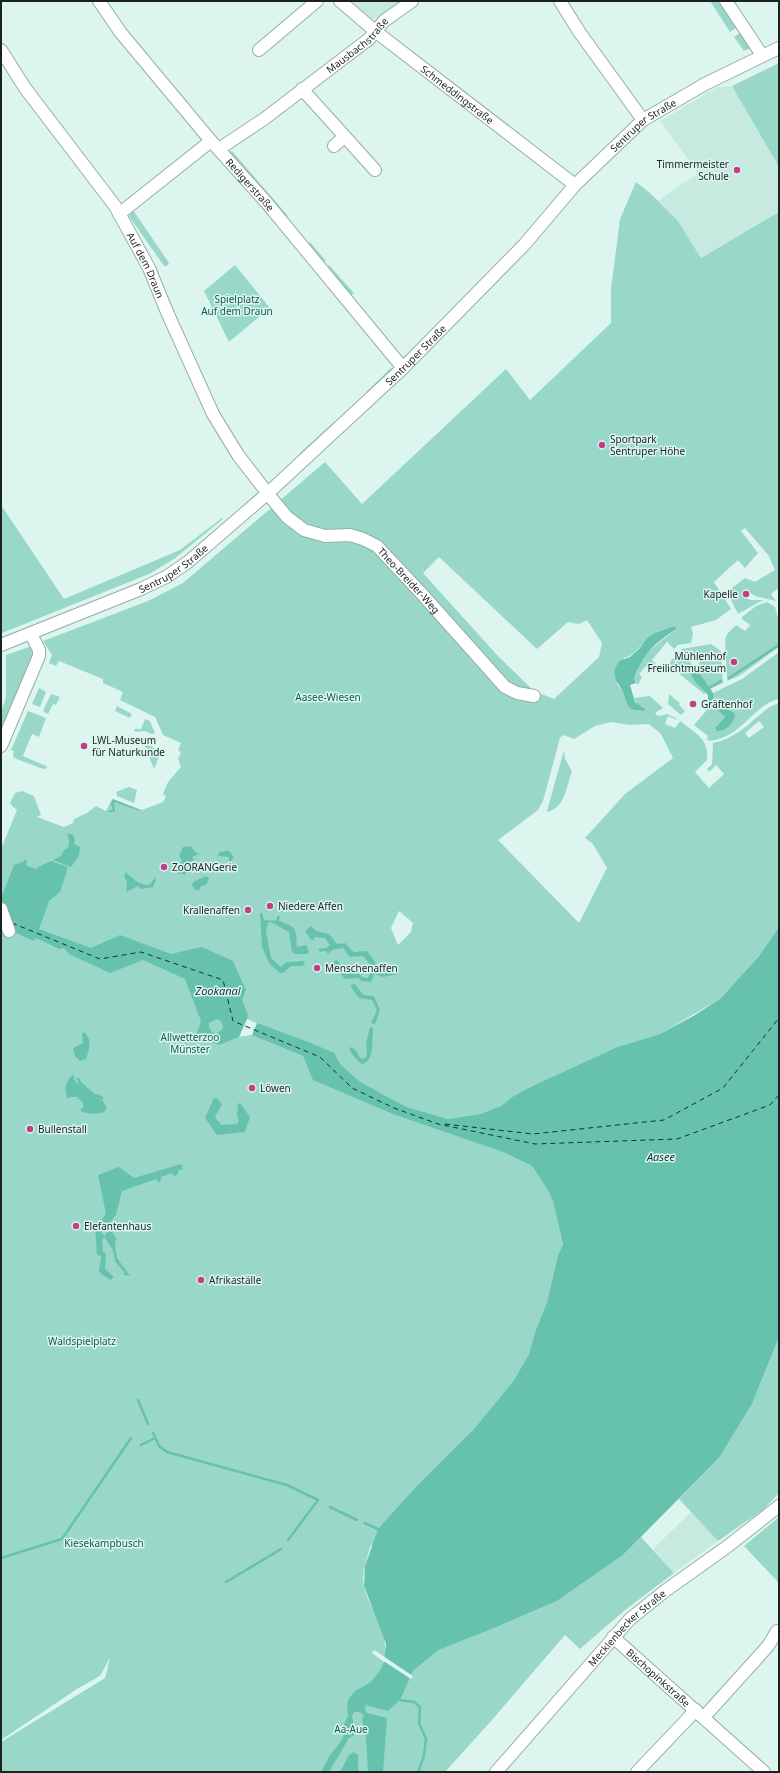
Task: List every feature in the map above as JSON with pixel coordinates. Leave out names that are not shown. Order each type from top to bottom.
[{"type":"street","name":"Redigerstraße","points":[[99,1],[121,33],[215,145],[266,202],[403,368]]},
{"type":"street","points":[[259,50],[317,1]]},
{"type":"street","name":"Schmeddingstraße","points":[[340,1],[375,31],[575,185]]},
{"type":"street","name":"Mausbachstraße","points":[[120,214],[215,145],[264,119],[368,39],[384,21],[412,1]]},
{"type":"street","points":[[560,1],[580,33],[643,120]]},
{"type":"street","points":[[726,1],[762,56]]},
{"type":"street","name":"Sentruper Straße","points":[[1,645],[141,589],[166,577],[188,562],[268,492],[403,368],[524,245],[575,185],[643,120],[705,84],[779,48]]},
{"type":"street","name":"Auf dem Draun","points":[[1,50],[25,88],[120,214],[149,268],[213,414],[238,455],[268,492]]},
{"type":"street","points":[[302,89],[375,170]]},
{"type":"street","points":[[334,146],[344,137]]},
{"type":"street","name":"Theo-Breider-Weg","points":[[268,492],[287,517],[304,530],[325,536],[350,535],[363,539],[377,546],[505,687],[517,693],[534,696]]},
{"type":"street","points":[[1,746],[39,656],[39,650],[31,634]]},
{"type":"street","points":[[1,909],[10,931]]},
{"type":"street","name":"Mecklenbecker Straße","points":[[496,1772],[630,1619],[665,1591],[725,1549],[779,1506]]},
{"type":"street","points":[[637,1772],[700,1714],[768,1646],[777,1631]]},
{"type":"street","name":"Bischopinkstraße","points":[[614,1637],[764,1772]]},
{"type":"shaded area","points":[[351,1],[401,1],[378,18],[372,19]]},
{"type":"shaded area","name":"Timmermeister Schule","points":[[732,86],[779,167],[779,212],[701,258],[678,221],[658,201],[698,173],[660,121],[717,87]]},
{"type":"shaded area","points":[[691,1512],[718,1541],[674,1573],[653,1549]]},
{"type":"green space","points":[[710,1],[718,1],[736,28],[730,32]]},
{"type":"green space","points":[[740,33],[751,48],[744,51],[734,37]]},
{"type":"green space","points":[[779,63],[779,167],[732,86]]},
{"type":"green space","points":[[232,151],[288,216],[283,220],[227,154]]},
{"type":"green space","points":[[636,182],[650,193],[678,221],[701,258],[779,212],[779,591],[777,589],[771,594],[776,601],[755,596],[749,592],[746,597],[750,600],[763,600],[738,614],[727,592],[745,578],[755,582],[775,570],[769,556],[745,528],[741,531],[758,553],[745,568],[738,560],[714,582],[731,609],[716,620],[691,627],[693,633],[691,643],[678,645],[674,649],[667,642],[652,660],[656,664],[650,668],[646,666],[639,674],[642,677],[638,685],[634,680],[640,662],[645,654],[676,629],[667,629],[654,633],[646,639],[633,654],[624,658],[617,684],[623,692],[629,707],[637,704],[634,698],[650,696],[663,708],[655,713],[658,716],[668,714],[677,719],[668,716],[665,724],[675,728],[680,721],[700,737],[706,747],[707,760],[695,772],[709,788],[724,774],[716,765],[709,772],[707,769],[712,764],[713,743],[719,742],[736,734],[767,709],[779,703],[779,927],[759,956],[721,998],[660,1034],[617,1047],[530,1087],[512,1097],[501,1106],[480,1114],[448,1119],[407,1107],[379,1092],[378,1095],[476,1142],[503,1152],[532,1166],[549,1192],[553,1202],[563,1244],[558,1255],[547,1302],[535,1332],[529,1354],[514,1380],[473,1430],[370,1547],[363,1582],[367,1596],[382,1629],[385,1657],[374,1650],[372,1653],[384,1662],[413,1671],[438,1649],[492,1629],[557,1601],[623,1555],[641,1537],[674,1573],[625,1610],[580,1649],[565,1635],[445,1772],[1,1772],[1,1742],[105,1678],[110,1658],[100,1676],[77,1689],[1,1740],[1,849],[17,810],[10,803],[15,793],[22,791],[34,796],[41,815],[37,817],[64,827],[73,823],[74,819],[87,813],[96,806],[106,811],[112,799],[142,810],[163,802],[166,796],[163,794],[168,782],[181,767],[178,759],[181,752],[178,750],[181,743],[163,735],[155,717],[120,700],[123,692],[103,683],[103,679],[59,661],[56,666],[49,663],[52,655],[43,641],[148,601],[183,583],[325,462],[362,504],[506,369],[530,400],[611,323],[611,289],[620,219]],"holes":[[[439,557],[537,649],[568,622],[579,624],[587,620],[602,643],[599,657],[554,699],[534,691],[497,655],[423,573]],[[759,721],[764,727],[749,738],[745,733]],[[611,722],[630,725],[649,724],[661,734],[673,758],[625,794],[585,838],[593,844],[607,868],[579,923],[498,840],[538,810],[543,801],[560,738],[563,735],[574,739],[595,726]],[[399,911],[413,923],[411,932],[398,945],[391,928]]]},
{"type":"green space","points":[[133,210],[169,263],[167,266],[164,266],[129,216]]},
{"type":"green space","points":[[310,242],[326,261],[321,265],[306,246]]},
{"type":"green space","name":"Spielplatz Auf dem Draun","points":[[235,265],[270,308],[229,342],[204,291]]},
{"type":"green space","points":[[329,265],[354,293],[349,297],[325,269]]},
{"type":"green space","points":[[391,368],[393,369],[368,394],[366,392]]},
{"type":"green space","points":[[334,422],[335,426],[303,456],[300,453]]},
{"type":"green space","points":[[1,505],[64,599],[180,550],[222,518],[223,519],[174,559],[149,574],[2,633]]},
{"type":"green space","points":[[767,602],[775,607],[779,622],[779,647],[739,676],[727,681],[725,640],[727,634],[736,625],[745,631],[750,625],[742,619],[742,617],[756,606]]},
{"type":"green space","points":[[711,644],[721,651],[723,683],[710,689],[690,673],[695,682],[706,693],[704,694],[671,667],[670,662],[682,649]],"holes":[[[692,657],[697,657],[700,661],[698,665],[693,666],[690,662]]]},
{"type":"green space","points":[[32,646],[34,654],[1,729],[1,712],[6,698],[6,655]]},
{"type":"green space","points":[[779,652],[779,699],[770,702],[731,734],[709,741],[707,739],[708,736],[694,725],[712,704],[725,717],[715,728],[735,714],[714,699],[713,693],[742,679]]},
{"type":"green space","points":[[39,688],[46,692],[40,707],[32,704]]},
{"type":"green space","points":[[51,694],[60,697],[56,705],[53,704],[48,714],[43,711]]},
{"type":"green space","points":[[669,694],[680,703],[679,705],[685,711],[681,715],[668,704]]},
{"type":"green space","points":[[117,706],[132,714],[130,718],[115,711]]},
{"type":"green space","points":[[28,711],[46,718],[39,737],[32,734],[23,756],[46,766],[47,768],[43,769],[14,758],[14,751],[11,750]]},
{"type":"green space","points":[[145,719],[150,721],[155,733],[152,734],[145,731],[135,732],[134,729],[141,729]]},
{"type":"green space","points":[[144,744],[153,747],[156,756],[159,757],[154,769]]},
{"type":"green space","points":[[564,750],[565,759],[572,771],[562,800],[559,805],[548,812],[547,811]]},
{"type":"green space","points":[[129,787],[137,790],[134,803],[117,796],[116,792]]},
{"type":"green space","points":[[779,1337],[779,1493],[764,1509],[718,1541],[679,1499],[719,1458],[752,1404]]},
{"type":"green space","points":[[779,1517],[779,1583],[744,1546]]},
{"type":"water","points":[[675,626],[676,629],[655,645],[645,656],[634,679],[636,683],[630,685],[635,702],[645,709],[644,711],[630,708],[614,674],[616,666],[619,661],[630,657],[639,649],[647,638],[654,633]]},
{"type":"water","points":[[693,670],[698,672],[705,681],[713,693],[714,699],[735,714],[731,724],[723,730],[717,731],[715,728],[725,717],[708,701],[708,695],[695,682],[690,673]]},
{"type":"water","points":[[113,799],[140,811],[114,802],[114,812],[107,812],[113,809],[111,804]]},
{"type":"water","points":[[67,833],[73,835],[75,840],[74,844],[80,847],[79,856],[71,867],[53,860],[61,856],[64,850],[68,848],[69,840]]},
{"type":"water","points":[[191,846],[196,853],[200,853],[192,857],[194,860],[187,863],[186,874],[179,874],[177,871],[182,860],[179,856],[183,847]]},
{"type":"water","points":[[229,851],[234,857],[230,863],[229,857],[218,856],[219,852]]},
{"type":"water","name":"Aasee","points":[[25,861],[24,865],[36,869],[51,861],[68,867],[60,892],[49,901],[39,929],[91,948],[120,935],[171,954],[202,947],[233,961],[246,990],[242,1000],[248,1015],[247,1019],[334,1053],[340,1064],[360,1082],[407,1107],[448,1119],[480,1114],[501,1106],[512,1097],[530,1087],[617,1047],[660,1034],[695,1015],[721,998],[759,956],[779,927],[779,1337],[752,1404],[719,1458],[623,1555],[557,1601],[438,1650],[413,1671],[400,1700],[388,1711],[366,1705],[365,1710],[367,1713],[387,1718],[383,1772],[368,1772],[366,1738],[362,1719],[364,1715],[359,1712],[354,1712],[352,1716],[356,1734],[349,1738],[329,1772],[321,1772],[330,1755],[342,1740],[344,1734],[344,1724],[348,1716],[347,1703],[350,1697],[355,1691],[371,1682],[381,1669],[384,1662],[386,1644],[364,1586],[365,1566],[378,1529],[414,1489],[473,1430],[514,1380],[529,1354],[535,1332],[547,1302],[558,1255],[563,1244],[553,1202],[549,1192],[532,1166],[503,1152],[393,1114],[313,1080],[303,1056],[252,1035],[239,1037],[219,1045],[196,1036],[201,1021],[185,979],[143,960],[110,973],[69,954],[64,948],[59,949],[36,938],[34,941],[16,933],[1,898],[14,865]],"holes":[[[217,1019],[221,1021],[223,1027],[222,1030],[215,1034],[209,1027],[209,1023]]]},
{"type":"water","points":[[126,872],[142,884],[149,885],[155,878],[156,880],[153,887],[141,889],[138,886],[126,892],[127,882],[124,876]]},
{"type":"water","points":[[206,876],[209,878],[206,885],[201,886],[199,890],[195,890],[192,885],[193,882]]},
{"type":"water","points":[[260,913],[262,913],[264,920],[276,921],[278,916],[280,916],[279,921],[290,925],[294,929],[297,947],[306,945],[309,951],[308,954],[296,954],[292,952],[289,932],[271,922],[268,923],[266,931],[271,958],[281,967],[287,962],[305,961],[303,966],[291,966],[283,973],[280,973],[269,963],[262,947]]},
{"type":"water","points":[[311,926],[316,931],[329,934],[337,944],[345,943],[354,952],[367,951],[378,966],[377,969],[386,972],[398,972],[398,974],[383,977],[374,974],[371,982],[361,981],[358,978],[345,979],[331,966],[334,961],[337,960],[347,974],[359,973],[362,977],[368,978],[372,967],[363,956],[350,957],[343,948],[332,950],[328,954],[326,951],[320,952],[318,949],[326,948],[330,945],[325,938],[315,937],[312,941],[305,931]]},
{"type":"water","points":[[355,984],[363,995],[374,996],[380,1010],[375,1024],[371,1023],[377,1010],[372,1000],[359,998],[351,987],[351,985]]},
{"type":"water","points":[[370,1027],[373,1028],[371,1055],[366,1062],[362,1064],[354,1057],[349,1047],[355,1049],[360,1058],[364,1059],[367,1055],[366,1044]]},
{"type":"water","points":[[84,1032],[89,1038],[89,1048],[86,1059],[80,1061],[75,1056],[73,1048],[83,1043],[82,1034]]},
{"type":"water","points":[[73,1074],[75,1081],[79,1085],[76,1077],[96,1095],[98,1094],[103,1097],[103,1100],[95,1097],[103,1101],[107,1108],[104,1112],[94,1114],[85,1113],[80,1110],[83,1107],[83,1103],[77,1097],[70,1097],[68,1099],[66,1085]]},
{"type":"water","points":[[214,1098],[217,1098],[222,1104],[215,1117],[221,1125],[237,1124],[239,1121],[237,1115],[238,1104],[240,1103],[250,1117],[245,1132],[217,1135],[205,1118]]},
{"type":"water","points":[[181,1164],[183,1169],[179,1170],[178,1174],[174,1176],[172,1173],[161,1177],[159,1183],[156,1179],[122,1191],[116,1215],[102,1232],[105,1238],[102,1239],[103,1252],[106,1253],[105,1269],[114,1277],[110,1280],[99,1272],[101,1256],[97,1255],[95,1228],[106,1214],[98,1175],[119,1167],[134,1178]]},
{"type":"water","points":[[109,1231],[112,1232],[116,1238],[115,1246],[117,1258],[130,1276],[124,1275],[124,1272],[115,1261],[113,1250],[105,1238],[105,1235]]},
{"type":"water","points":[[354,1752],[358,1755],[358,1772],[340,1772],[349,1755]]},
{"type":"pier","points":[[247,1019],[257,1023],[252,1035],[239,1037]]},
{"type":"pier","points":[[383,1656],[413,1676],[411,1679],[382,1660]]},
{"type":"waterway","points":[[729,678],[779,645]]},
{"type":"waterway","points":[[709,688],[721,681]]},
{"type":"waterway","points":[[25,861],[26,868]]},
{"type":"waterway","points":[[138,1400],[148,1424]]},
{"type":"waterway","points":[[153,1433],[159,1446],[167,1452],[287,1485],[318,1500],[288,1540]]},
{"type":"waterway","points":[[1,1558],[62,1539],[131,1438]]},
{"type":"waterway","points":[[141,1445],[155,1438]]},
{"type":"waterway","points":[[330,1507],[357,1520]]},
{"type":"waterway","points":[[365,1523],[378,1529]]},
{"type":"waterway","points":[[226,1582],[281,1549]]},
{"type":"waterway","points":[[400,1700],[414,1702],[420,1707],[419,1723],[426,1739],[424,1756],[418,1772]]},
{"type":"ferry route","points":[[12,923],[100,959],[141,952],[223,980],[233,1021],[320,1057],[352,1088],[394,1108],[438,1124],[535,1144],[677,1139],[770,1105],[779,1095]]},
{"type":"ferry route","points":[[445,1124],[533,1134],[664,1120],[723,1088],[779,1018]]},
{"type":"place","name":"Timmermeister Schule","points":[[737,170]]},
{"type":"place","name":"Sportpark Sentruper Höhe","points":[[602,445]]},
{"type":"place","name":"Kapelle","points":[[746,594]]},
{"type":"place","name":"Mühlenhof Freilichtmuseum","points":[[734,662]]},
{"type":"place","name":"Gräftenhof","points":[[693,704]]},
{"type":"place","name":"LWL-Museum für Naturkunde","points":[[84,746]]},
{"type":"place","name":"ZoORANGerie","points":[[164,867]]},
{"type":"place","name":"Niedere Affen","points":[[270,906]]},
{"type":"place","name":"Krallenaffen","points":[[248,910]]},
{"type":"place","name":"Menschenaffen","points":[[317,968]]},
{"type":"place","name":"Löwen","points":[[252,1088]]},
{"type":"place","name":"Bullenstall","points":[[30,1129]]},
{"type":"place","name":"Elefantenhaus","points":[[76,1226]]},
{"type":"place","name":"Afrikaställe","points":[[201,1280]]},
{"type":"park label","name":"Aasee-Wiesen","points":[[328,697]]},
{"type":"park label","name":"Allwetterzoo Münster","points":[[190,1042]]},
{"type":"park label","name":"Waldspielplatz","points":[[82,1341]]},
{"type":"park label","name":"Kiesekampbusch","points":[[104,1543]]},
{"type":"park label","name":"Aa-Aue","points":[[351,1729]]},
{"type":"water label","name":"Zookanal","points":[[218,991]]}]
